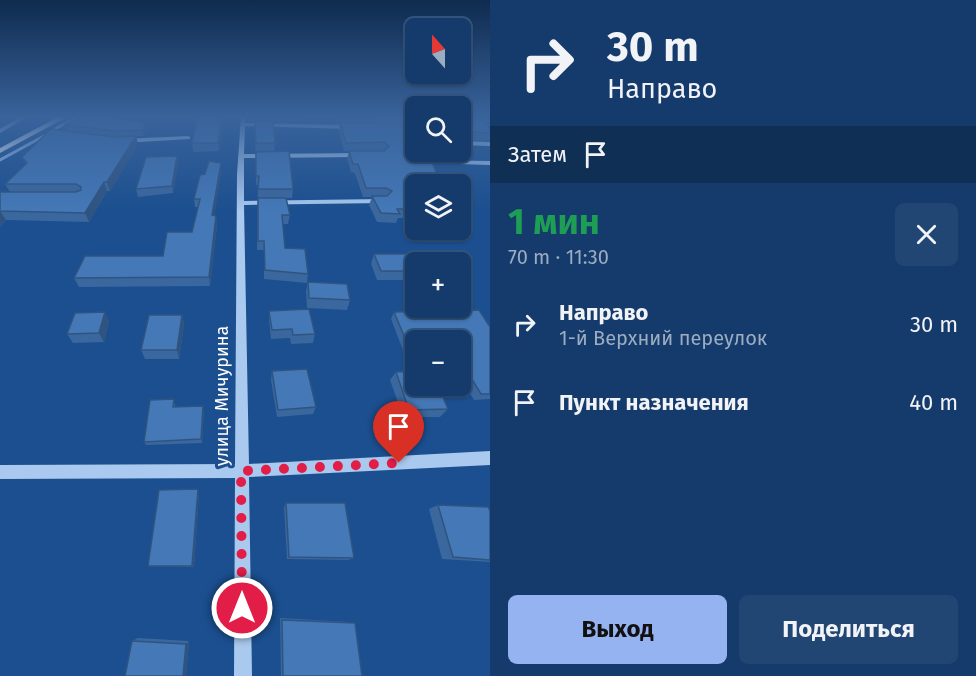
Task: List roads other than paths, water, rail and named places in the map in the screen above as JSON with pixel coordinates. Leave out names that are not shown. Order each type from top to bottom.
[{"type":"street","name":"улица Мичурина","points":[[241,149],[243,676]]},
{"type":"street","points":[[241,156],[369,155]]},
{"type":"street","points":[[458,162],[490,163]]},
{"type":"street","points":[[241,203],[383,201]]},
{"type":"street","points":[[0,472],[241,471],[490,458]]},
{"type":"waterway","points":[[0,160],[21,149]]}]
